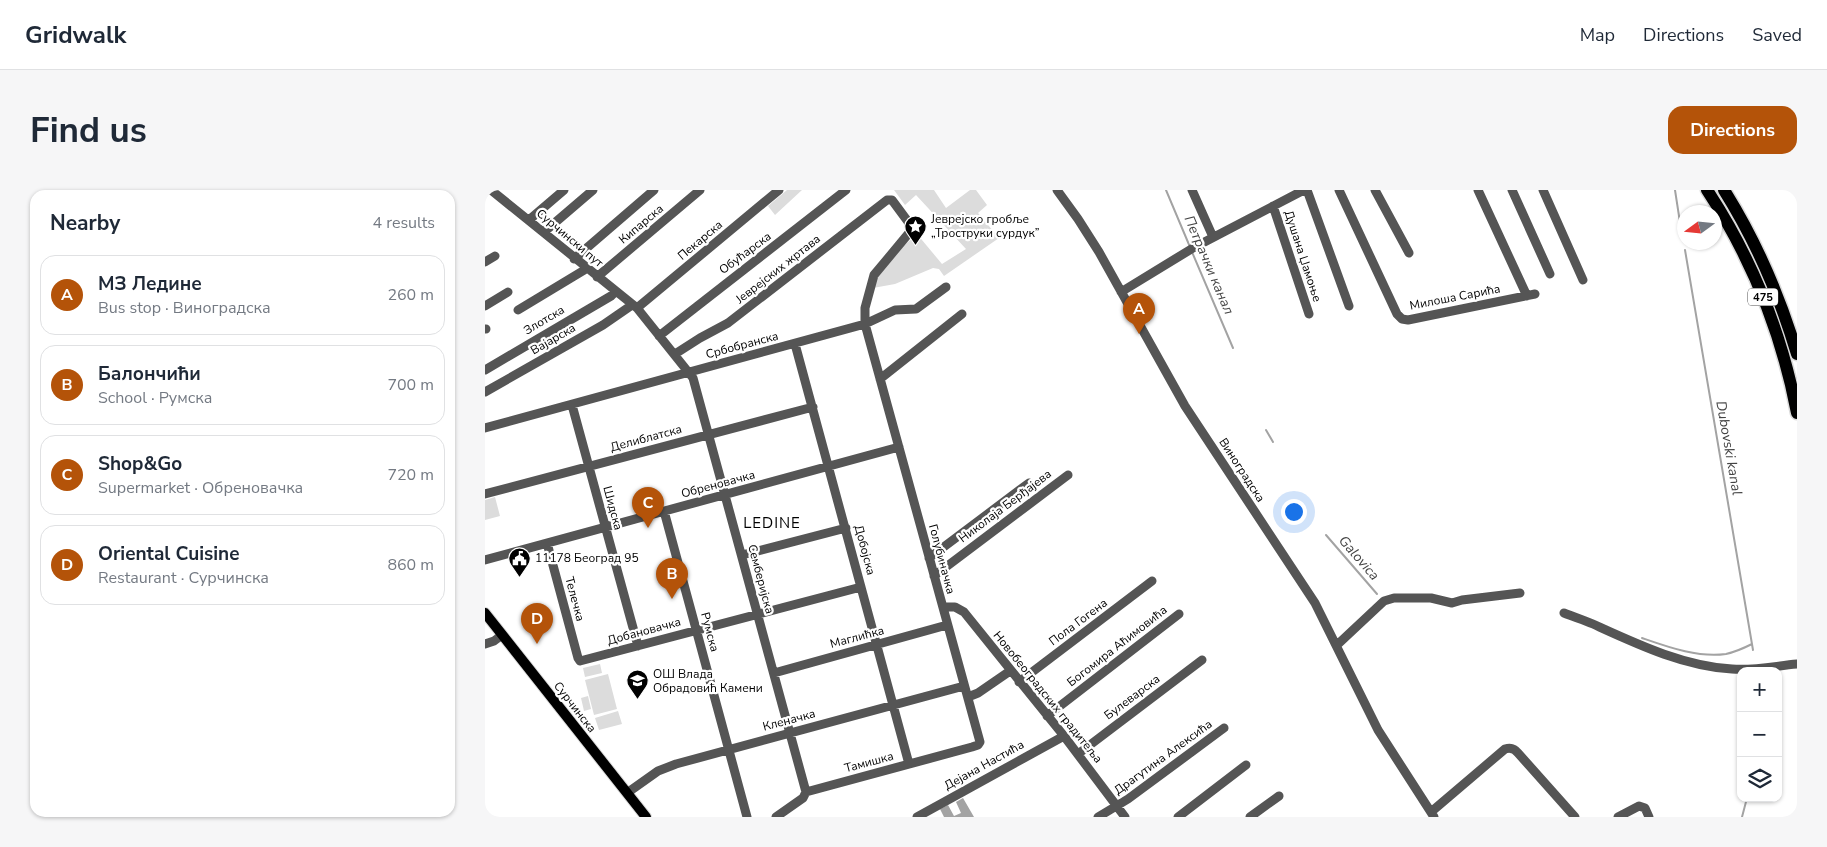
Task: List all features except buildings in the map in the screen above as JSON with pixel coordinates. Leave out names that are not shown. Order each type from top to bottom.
[{"type":"highway","name":"475","points":[[1707,190],[1736,239],[1768,310],[1785,363],[1797,412]]},
{"type":"highway","name":"475","points":[[1724,190],[1749,233],[1770,278],[1788,324],[1797,354]]},
{"type":"main road","name":"Сурчинска","points":[[485,613],[645,817]]},
{"type":"street","points":[[529,220],[564,190]]},
{"type":"street","points":[[543,232],[593,190]]},
{"type":"street","points":[[574,259],[654,190]]},
{"type":"street","name":"Кипарска","points":[[597,277],[700,190]]},
{"type":"street","name":"Пекарска","points":[[635,307],[779,190]]},
{"type":"street","name":"Обућарска","points":[[659,336],[846,190]]},
{"type":"street","name":"Виноградска","points":[[1057,190],[1085,230],[1185,406],[1299,578],[1337,645],[1378,730],[1432,814]]},
{"type":"street","points":[[1192,190],[1213,237]]},
{"type":"street","points":[[1121,292],[1213,237],[1305,190],[1349,306]]},
{"type":"street","name":"Милоша Сарића","points":[[1339,190],[1397,314],[1402,319],[1408,320],[1531,295],[1478,190]]},
{"type":"street","points":[[1375,190],[1409,253]]},
{"type":"street","points":[[1512,190],[1550,274]]},
{"type":"street","points":[[1543,190],[1583,280]]},
{"type":"street","name":"Сурчински пут","points":[[496,191],[574,259],[635,307]]},
{"type":"street","name":"Јеврејских жртава","points":[[675,354],[728,323],[887,200],[892,200],[909,223],[911,229],[874,275],[865,306],[865,324]]},
{"type":"street","name":"Душана Џамоње","points":[[1273,206],[1309,314]]},
{"type":"street","points":[[485,262],[495,256]]},
{"type":"street","points":[[518,310],[587,269]]},
{"type":"street","name":"Србобранска","points":[[485,428],[865,324],[895,310],[916,309],[946,287]]},
{"type":"street","points":[[485,306],[508,292]]},
{"type":"street","name":"Злотска","points":[[485,370],[615,292]]},
{"type":"street","name":"Семберијска","points":[[635,307],[675,354],[695,382],[806,792]]},
{"type":"street","name":"Вајарска","points":[[485,392],[635,307]]},
{"type":"street","points":[[880,378],[962,314]]},
{"type":"street","name":"Голубиначка","points":[[865,324],[979,735],[980,742],[978,745]]},
{"type":"street","name":"Добојска","points":[[795,344],[909,764]]},
{"type":"street","name":"Шидска","points":[[572,405],[638,646]]},
{"type":"street","name":"Делиблатска","points":[[485,494],[813,407]]},
{"type":"street","name":"Обреновачка","points":[[489,558],[899,447]]},
{"type":"street","name":"Николаја Берђајева","points":[[934,576],[1068,474]]},
{"type":"street","points":[[929,558],[1029,483]]},
{"type":"street","name":"Румска","points":[[664,511],[747,817]]},
{"type":"street","points":[[742,555],[846,528]]},
{"type":"street","name":"Телечка","points":[[547,543],[579,661]]},
{"type":"street","points":[[485,553],[489,558]]},
{"type":"street","name":"Пола Гогена","points":[[1019,682],[1152,581]]},
{"type":"street","name":"Добановачка","points":[[579,661],[861,587]]},
{"type":"street","points":[[1337,645],[1384,601],[1394,598],[1431,598],[1452,603],[1462,600],[1520,593]]},
{"type":"street","name":"Новобеоградских градитеља","points":[[943,607],[953,607],[962,610],[1064,736],[1125,817]]},
{"type":"street","points":[[1564,612],[1610,633],[1694,664],[1733,670],[1797,664]]},
{"type":"street","name":"Богомира Аћимовића","points":[[1047,716],[1179,614]]},
{"type":"street","name":"Маглићка","points":[[773,673],[947,625]]},
{"type":"street","points":[[485,644],[494,641],[502,635]]},
{"type":"street","name":"Булеварска","points":[[1078,754],[1202,660]]},
{"type":"street","points":[[968,697],[978,693],[1010,671]]},
{"type":"street","name":"Кленачка","points":[[627,793],[664,768],[964,686]]},
{"type":"street","name":"Драгутина Алексића","points":[[1098,817],[1117,806],[1223,728]]},
{"type":"street","name":"Дејана Настића","points":[[917,817],[1064,736]]},
{"type":"street","name":"Тамишка","points":[[775,817],[803,798],[806,792],[978,745]]},
{"type":"street","points":[[1432,814],[1464,782],[1505,749],[1509,748],[1517,751],[1575,817]]},
{"type":"street","points":[[1178,817],[1246,765]]},
{"type":"street","points":[[1250,817],[1279,796]]},
{"type":"street","points":[[1618,817],[1639,806],[1645,808],[1649,817]]},
{"type":"shaded area","points":[[787,190],[802,190],[775,215],[768,206]]},
{"type":"shaded area","points":[[894,190],[934,190],[946,208],[970,190],[976,190],[987,205],[978,213],[999,238],[944,276],[939,269],[933,268],[895,284],[873,288],[876,279],[885,265],[917,234],[942,264],[966,249],[916,195],[905,205]]},
{"type":"shaded area","points":[[495,497],[500,516],[485,520],[485,500]]},
{"type":"shaded area","points":[[600,664],[602,673],[585,677],[583,668]]},
{"type":"shaded area","points":[[608,674],[617,709],[594,715],[585,680]]},
{"type":"shaded area","points":[[588,696],[591,709],[584,711],[581,698]]},
{"type":"shaded area","points":[[618,711],[622,724],[599,730],[595,718]]},
{"type":"shaded area","points":[[963,798],[974,817],[944,817],[940,809],[948,805],[954,816],[961,813],[956,802]]},
{"type":"waterway","name":"Петрачки канал","points":[[1166,190],[1190,247]]},
{"type":"waterway","name":"Dubovski kanal","points":[[1675,190],[1677,205]]},
{"type":"waterway","name":"Dubovski kanal","points":[[1685,250],[1753,650]]},
{"type":"waterway","name":"Петрачки канал","points":[[1192,252],[1233,348]]},
{"type":"waterway","name":"Galovica","points":[[1266,430],[1273,442]]},
{"type":"waterway","name":"Galovica","points":[[1326,535],[1377,594]]},
{"type":"waterway","points":[[1642,638],[1683,651],[1715,655],[1726,654],[1752,644]]},
{"type":"waterway","name":"Dubovski kanal","points":[[1742,817],[1746,802]]},
{"type":"place","name":"Јеврејско гробље „Троструки сурдук”","points":[[915,245]]},
{"type":"place","name":"МЗ Ледине","points":[[1139,334]]},
{"type":"place","name":"Shop&Go","points":[[648,528]]},
{"type":"place","name":"11178 Београд 95","points":[[519,577]]},
{"type":"place","name":"Балончићи","points":[[672,599]]},
{"type":"place","name":"Oriental Cuisine","points":[[537,644]]},
{"type":"place","name":"ОШ Влада Обрадовић Камени","points":[[637,700]]},
{"type":"district","name":"LEDINE","points":[[772,523]]}]
